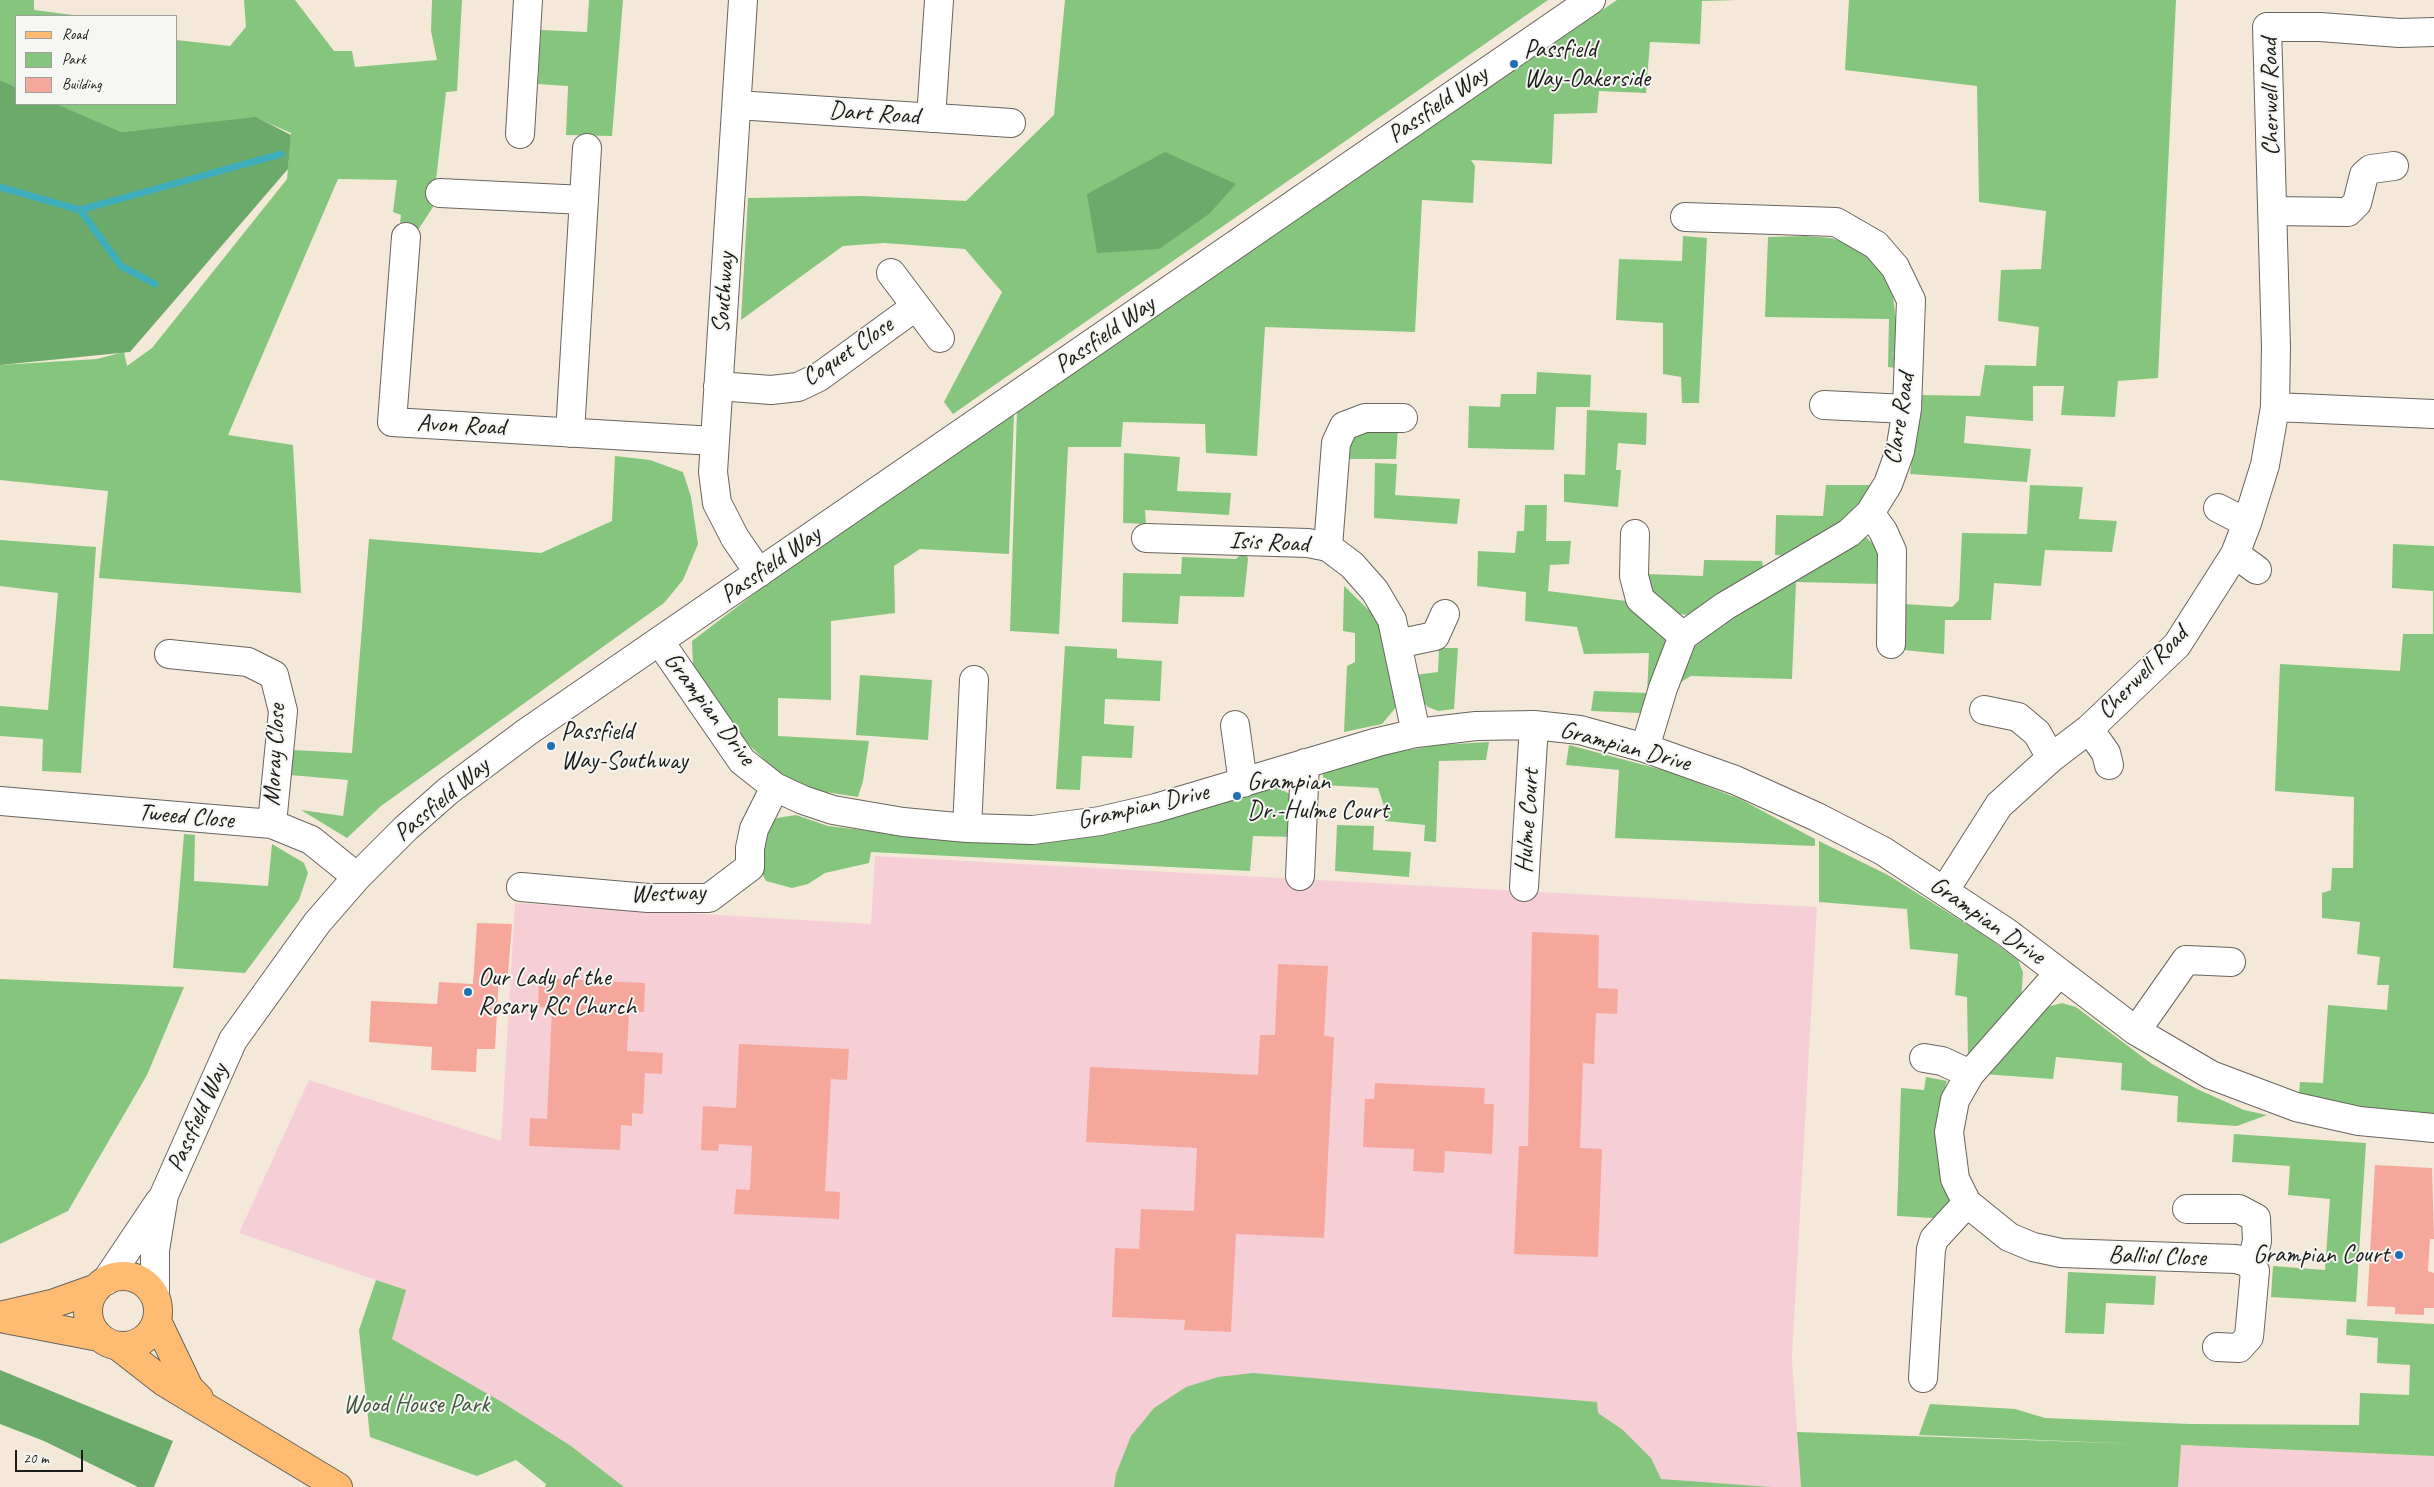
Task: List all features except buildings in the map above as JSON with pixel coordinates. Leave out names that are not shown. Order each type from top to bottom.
[{"type":"main road","points":[[0,1317],[55,1304],[116,1277],[128,1277],[139,1280],[148,1286],[189,1388],[212,1412]]},
{"type":"main road","points":[[101,1284],[88,1308],[92,1329],[164,1382],[338,1487]]},
{"type":"main road","points":[[0,1317],[109,1342],[134,1345],[147,1338],[156,1308]]},
{"type":"street","points":[[520,134],[528,0]]},
{"type":"street","name":"Southway","points":[[743,0],[713,472],[717,503],[735,538],[759,573]]},
{"type":"street","points":[[931,118],[939,0]]},
{"type":"street","name":"Passfield Way","points":[[156,1308],[155,1250],[164,1194],[233,1040],[317,923],[357,877],[406,828],[448,791],[527,732],[1591,0]]},
{"type":"street","name":"Cherwell Road","points":[[2109,765],[2106,753],[2089,729],[2176,645],[2235,554],[2265,465],[2275,407],[2276,347],[2267,27],[2320,27],[2400,33],[2434,32]]},
{"type":"street","name":"Dart Road","points":[[737,106],[1011,123]]},
{"type":"street","points":[[570,433],[587,148]]},
{"type":"street","points":[[2272,211],[2348,212],[2357,203],[2364,175],[2371,169],[2394,166]]},
{"type":"street","points":[[440,193],[584,200]]},
{"type":"street","name":"Clare Road","points":[[1684,636],[1725,606],[1849,533],[1870,513],[1888,484],[1900,451],[1907,409],[1910,300],[1895,267],[1876,244],[1836,222],[1793,211],[1685,217]]},
{"type":"street","name":"Avon Road","points":[[406,237],[392,422],[714,441]]},
{"type":"street","points":[[891,273],[940,338]]},
{"type":"street","name":"Coquet Close","points":[[718,386],[771,390],[798,387],[819,377],[915,307]]},
{"type":"street","points":[[1824,405],[1907,409]]},
{"type":"street","points":[[2275,407],[2434,414]]},
{"type":"street","points":[[1328,547],[1336,443],[1344,426],[1365,418],[1403,418]]},
{"type":"street","points":[[2218,508],[2247,523]]},
{"type":"street","points":[[1870,513],[1883,530],[1892,551],[1891,644]]},
{"type":"street","points":[[1635,534],[1634,576],[1640,599],[1684,636],[1663,688],[1645,748]]},
{"type":"street","name":"Isis Road","points":[[1146,538],[1308,543],[1328,547],[1352,565],[1375,591],[1392,620],[1416,733]]},
{"type":"street","points":[[2235,554],[2257,570]]},
{"type":"street","points":[[1397,644],[1435,636],[1445,614]]},
{"type":"street","name":"Grampian Drive","points":[[660,642],[742,760],[776,787],[803,800],[833,810],[904,822],[967,828],[1033,830],[1100,821],[1156,808],[1305,763],[1416,733],[1476,726],[1534,725],[1580,730],[1645,748],[1735,780],[1817,817],[1883,851],[1945,890],[2006,932],[2136,1032],[2210,1075],[2296,1107],[2359,1121],[2434,1128]]},
{"type":"street","name":"Moray Close","points":[[169,654],[248,662],[274,675],[283,710],[272,824]]},
{"type":"street","points":[[967,828],[974,680]]},
{"type":"street","points":[[1984,710],[2018,717],[2037,733],[2051,758]]},
{"type":"street","points":[[1235,725],[1243,783]]},
{"type":"street","name":"Hulme Court","points":[[1524,887],[1534,725]]},
{"type":"street","points":[[1945,890],[1999,805],[2051,758],[2089,729]]},
{"type":"street","points":[[1300,876],[1305,763]]},
{"type":"street","name":"Westway","points":[[522,887],[648,898],[709,898],[750,867],[750,848],[754,829],[776,787]]},
{"type":"street","name":"Tweed Close","points":[[0,801],[272,824],[311,840],[357,877]]},
{"type":"street","points":[[2136,1032],[2186,960],[2231,962]]},
{"type":"street","name":"Balliol Close","points":[[2059,973],[1970,1074],[1955,1100],[1950,1132],[1955,1179],[1967,1203],[2009,1237],[2033,1247],[2061,1253],[2236,1259],[2247,1262]]},
{"type":"street","points":[[1924,1058],[1942,1061],[1970,1074]]},
{"type":"street","points":[[101,1284],[164,1194]]},
{"type":"street","points":[[1923,1378],[1931,1249],[1934,1239],[1967,1203]]},
{"type":"street","points":[[2187,1210],[2239,1210],[2256,1218],[2257,1241],[2254,1253],[2247,1262],[2255,1271],[2249,1337],[2239,1348],[2217,1347]]},
{"type":"shaded area","points":[[875,856],[1817,907],[1792,1358],[1801,1487],[624,1487],[571,1446],[502,1402],[391,1339],[405,1290],[239,1233],[309,1080],[501,1141],[515,903],[871,924]]},
{"type":"shaded area","points":[[2180,1445],[2434,1456],[2434,1487],[2178,1487]]},
{"type":"green space","points":[[0,0],[34,0],[34,10],[73,15],[15,15],[15,87],[0,80]]},
{"type":"green space","points":[[244,0],[295,0],[334,51],[352,51],[355,67],[437,60],[431,31],[432,0],[462,0],[457,91],[446,92],[433,207],[416,233],[399,233],[401,215],[393,212],[397,180],[338,179],[228,435],[293,445],[301,593],[99,578],[108,491],[0,480],[0,365],[97,359],[124,352],[127,366],[152,348],[287,179],[291,133],[257,118],[120,132],[56,105],[178,105],[178,40],[230,46],[246,27]]},
{"type":"green space","points":[[589,0],[623,0],[612,136],[566,135],[568,86],[538,84],[541,30],[587,32]]},
{"type":"green space","points":[[1065,0],[1548,0],[953,414],[944,402],[1002,292],[965,249],[884,243],[843,246],[741,320],[748,198],[862,196],[966,201],[1054,115]]},
{"type":"green space","points":[[1617,0],[1739,0],[1702,1],[1700,44],[1650,42],[1646,93],[1599,91],[1597,113],[1554,114],[1552,164],[1471,160],[1475,166],[1473,203],[1422,200],[1415,332],[1265,327],[1257,456],[1206,453],[1205,424],[1123,422],[1121,447],[1068,447],[1059,634],[1010,631],[1017,411]]},
{"type":"green space","points":[[1849,0],[2176,0],[2158,378],[2118,381],[2115,417],[2061,415],[2064,386],[2033,386],[2033,421],[1966,416],[1964,443],[2031,449],[2027,482],[1910,474],[1919,395],[1980,396],[1985,365],[2036,366],[2039,327],[1998,321],[2001,270],[2041,269],[2046,211],[1979,202],[1977,86],[1845,70]]},
{"type":"green space","points":[[0,80],[15,87],[15,105],[58,105],[121,132],[256,117],[291,135],[288,169],[130,352],[0,365]]},
{"type":"green space","points":[[1165,152],[1236,184],[1209,214],[1159,249],[1097,253],[1087,194]]},
{"type":"green space","points":[[1683,236],[1707,238],[1699,403],[1682,403],[1681,377],[1663,374],[1663,323],[1616,320],[1619,259],[1682,261]]},
{"type":"green space","points":[[1805,236],[1831,238],[1851,245],[1867,256],[1883,273],[1893,296],[1896,320],[1896,368],[1888,367],[1889,319],[1765,317],[1768,237]]},
{"type":"green space","points":[[1537,372],[1591,375],[1590,407],[1556,407],[1554,450],[1468,448],[1469,406],[1500,407],[1501,394],[1536,394]]},
{"type":"green space","points":[[1587,410],[1647,413],[1646,445],[1618,443],[1616,470],[1621,470],[1618,507],[1564,502],[1564,474],[1585,475]]},
{"type":"green space","points":[[1014,413],[1009,554],[920,549],[894,566],[895,613],[831,621],[831,700],[778,698],[778,736],[869,741],[863,781],[858,797],[806,789],[773,768],[746,742],[693,665],[692,641],[775,578]]},
{"type":"green space","points":[[1398,427],[1396,459],[1343,459],[1351,439],[1362,430]]},
{"type":"green space","points":[[1124,453],[1180,457],[1177,491],[1231,493],[1229,515],[1145,510],[1146,524],[1123,523]]},
{"type":"green space","points":[[615,456],[650,460],[683,472],[691,497],[698,544],[683,580],[664,603],[381,806],[347,838],[301,810],[343,816],[348,780],[290,775],[292,750],[352,753],[369,539],[541,553],[612,521]]},
{"type":"green space","points":[[1375,463],[1397,464],[1395,495],[1460,499],[1457,524],[1374,518]]},
{"type":"green space","points":[[1826,485],[1875,485],[1861,506],[1835,530],[1785,556],[1775,555],[1776,515],[1823,516]]},
{"type":"green space","points":[[2030,485],[2083,487],[2079,519],[2117,521],[2112,552],[2045,550],[2041,586],[1994,583],[1991,620],[1945,620],[1944,654],[1903,650],[1904,604],[1952,607],[1959,600],[1962,533],[2027,534]]},
{"type":"green space","points":[[1525,505],[1547,505],[1546,541],[1571,541],[1569,564],[1550,565],[1548,591],[1626,601],[1660,630],[1666,641],[1665,652],[1640,713],[1591,711],[1594,691],[1647,693],[1649,653],[1584,654],[1577,627],[1525,621],[1526,592],[1477,586],[1478,551],[1515,553],[1517,531],[1524,531]]},
{"type":"green space","points":[[1865,536],[1875,546],[1883,560],[1883,584],[1796,582],[1792,679],[1691,676],[1681,682],[1675,681],[1685,658],[1720,618]]},
{"type":"green space","points":[[0,540],[96,547],[81,773],[42,771],[43,739],[0,736],[0,706],[48,710],[58,593],[0,586]]},
{"type":"green space","points":[[2393,544],[2434,546],[2434,1118],[2351,1107],[2299,1095],[2300,1082],[2323,1083],[2328,1005],[2387,1010],[2389,985],[2377,985],[2380,957],[2357,954],[2360,922],[2322,918],[2322,893],[2331,890],[2332,868],[2353,868],[2354,797],[2275,791],[2280,664],[2400,671],[2403,634],[2433,634],[2433,591],[2392,588]]},
{"type":"green space","points":[[1245,550],[1248,559],[1244,597],[1180,596],[1178,624],[1122,622],[1123,573],[1181,574],[1182,557],[1236,559]]},
{"type":"green space","points":[[1704,560],[1762,561],[1763,567],[1688,615],[1679,614],[1648,588],[1645,574],[1703,576]]},
{"type":"green space","points":[[1344,586],[1380,621],[1397,706],[1382,724],[1344,732],[1347,666],[1355,662],[1355,633],[1343,631]]},
{"type":"green space","points":[[1065,646],[1117,649],[1117,658],[1162,661],[1160,701],[1105,699],[1104,724],[1134,726],[1132,758],[1082,756],[1080,790],[1056,789]]},
{"type":"green space","points":[[1439,648],[1458,648],[1454,709],[1438,711],[1428,707],[1420,699],[1415,675],[1438,672]]},
{"type":"green space","points":[[860,675],[932,680],[928,740],[856,735]]},
{"type":"green space","points":[[1489,742],[1486,760],[1439,761],[1436,842],[1424,841],[1425,825],[1385,821],[1385,809],[1378,788],[1323,785],[1323,772],[1364,758],[1437,745]]},
{"type":"green space","points":[[1569,745],[1670,772],[1740,799],[1815,839],[1815,846],[1615,838],[1619,770],[1566,765]]},
{"type":"green space","points":[[1274,786],[1292,795],[1293,837],[1253,836],[1250,871],[871,852],[869,863],[825,873],[808,884],[792,888],[766,881],[757,865],[763,830],[777,818],[796,815],[828,826],[922,837],[1004,843],[1115,833]]},
{"type":"green space","points":[[1337,825],[1374,826],[1373,850],[1411,852],[1409,877],[1335,871]]},
{"type":"green space","points":[[184,834],[195,835],[194,881],[268,886],[272,844],[304,863],[308,873],[299,900],[245,973],[173,968]]},
{"type":"green space","points":[[1819,841],[1888,875],[1984,935],[2018,960],[2023,972],[2021,1001],[1968,1057],[1967,997],[1955,995],[1958,954],[1910,949],[1907,909],[1819,902]]},
{"type":"green space","points":[[0,979],[184,987],[147,1075],[68,1211],[0,1244]]},
{"type":"green space","points":[[2062,1003],[2076,1007],[2152,1064],[2197,1089],[2244,1110],[2267,1115],[2237,1126],[2177,1122],[2178,1096],[2121,1090],[2122,1063],[2056,1057],[2053,1079],[1983,1074],[2039,1009]]},
{"type":"green space","points":[[1926,1077],[1947,1081],[1937,1115],[1938,1140],[1951,1200],[1943,1214],[1933,1218],[1897,1216],[1901,1088],[1924,1090]]},
{"type":"green space","points":[[2234,1134],[2366,1143],[2356,1302],[2271,1297],[2273,1266],[2325,1270],[2330,1199],[2288,1195],[2290,1166],[2232,1162]]},
{"type":"green space","points":[[2068,1272],[2156,1276],[2154,1305],[2106,1303],[2104,1334],[2065,1333]]},
{"type":"green space","name":"Wood House Park","points":[[376,1280],[406,1290],[392,1339],[502,1402],[571,1446],[624,1487],[545,1487],[546,1484],[516,1460],[477,1476],[370,1437],[359,1330]]},
{"type":"green space","points":[[2347,1319],[2434,1324],[2434,1456],[2181,1445],[2178,1487],[1801,1487],[1797,1432],[2138,1444],[1919,1435],[1930,1404],[2015,1409],[2045,1418],[2190,1424],[2359,1425],[2360,1393],[2409,1395],[2410,1365],[2377,1363],[2378,1338],[2346,1335]]},
{"type":"green space","points":[[0,1370],[173,1441],[154,1487],[138,1487],[44,1441],[0,1424]]},
{"type":"green space","points":[[1253,1373],[1597,1402],[1598,1413],[1623,1430],[1651,1458],[1661,1479],[1771,1487],[1114,1487],[1116,1474],[1131,1436],[1154,1408],[1186,1387],[1218,1377]]},
{"type":"waterway","points":[[0,187],[80,210],[281,154]]},
{"type":"waterway","points":[[80,210],[121,266],[155,284]]},
{"type":"place","name":"Passfield Way-Oakerside","points":[[1514,64]]},
{"type":"place","name":"Passfield Way-Southway","points":[[551,746]]},
{"type":"place","name":"Grampian Dr.-Hulme Court","points":[[1237,796]]},
{"type":"place","name":"Our Lady of the Rosary RC Church","points":[[468,992]]},
{"type":"place","name":"Grampian Court","points":[[2399,1255]]}]
